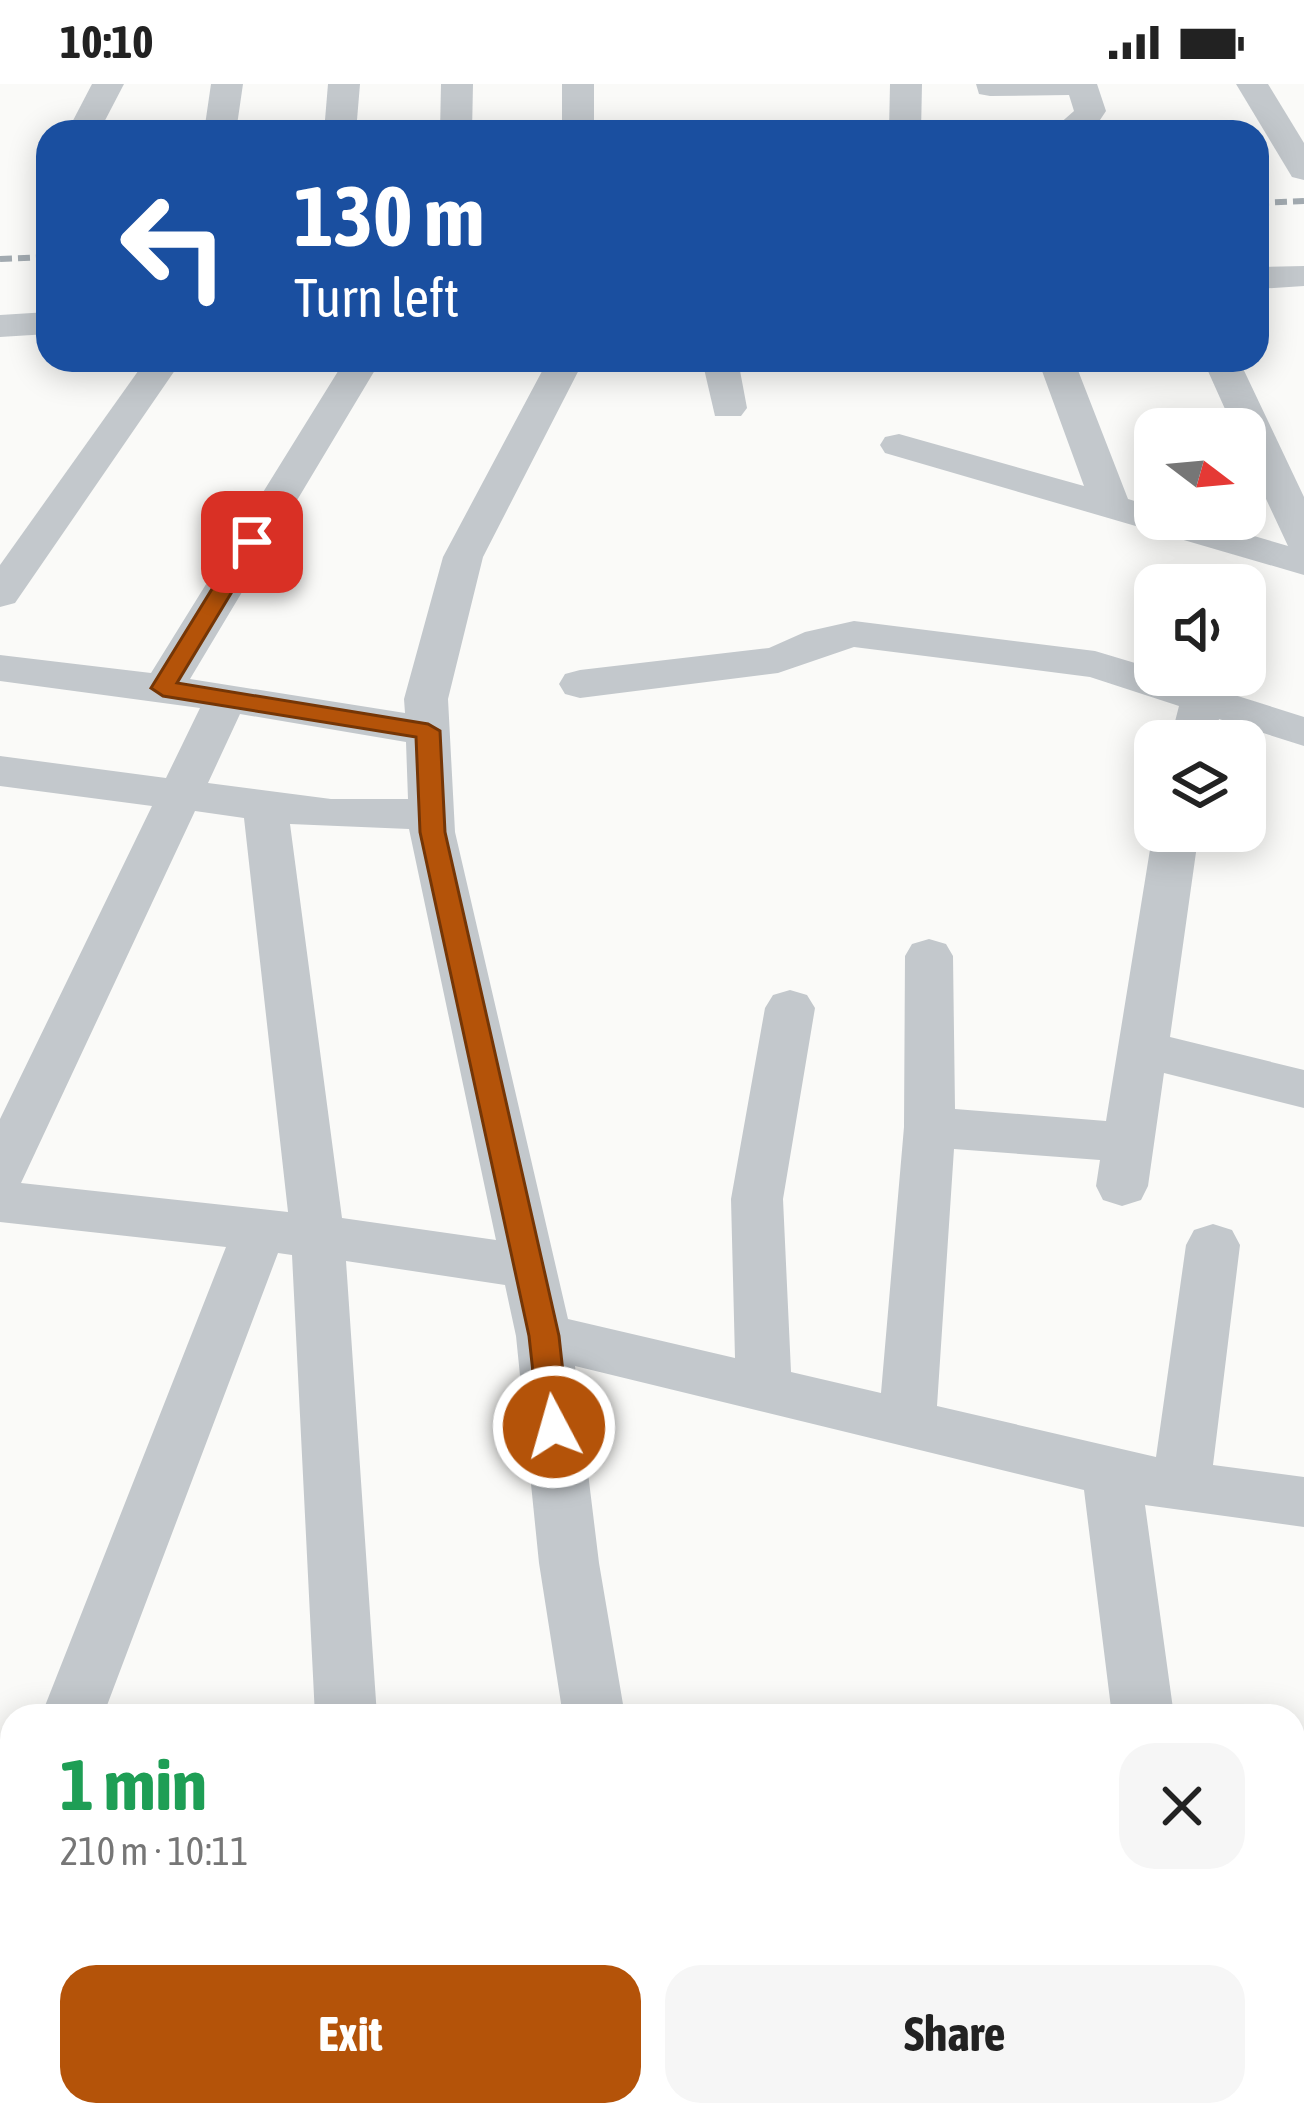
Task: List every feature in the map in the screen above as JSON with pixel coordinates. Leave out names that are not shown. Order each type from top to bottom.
[{"type":"street","points":[[90,120],[109,84]]},
{"type":"street","points":[[222,120],[226,84]]},
{"type":"street","points":[[341,120],[344,84]]},
{"type":"street","points":[[456,120],[457,84]]},
{"type":"street","points":[[578,84],[578,120]]},
{"type":"street","points":[[905,120],[906,84]]},
{"type":"street","points":[[990,87],[1081,84],[1090,111],[1084,120]]},
{"type":"street","points":[[1252,84],[1304,170]]},
{"type":"street","points":[[1269,277],[1304,276]]},
{"type":"street","points":[[0,326],[36,324]]},
{"type":"street","points":[[0,593],[156,372]]},
{"type":"street","points":[[163,688],[356,372]]},
{"type":"street","points":[[560,372],[463,557],[426,699],[431,814],[544,1336],[569,1563],[592,1704]]},
{"type":"street","points":[[722,372],[728,408]]},
{"type":"street","points":[[1061,372],[1112,507]]},
{"type":"street","points":[[1227,372],[1304,540]]},
{"type":"street","points":[[899,445],[1304,563]]},
{"type":"street","points":[[1236,564],[1240,545]]},
{"type":"street","points":[[580,684],[778,660],[820,641],[854,634],[1134,672]]},
{"type":"street","points":[[0,668],[163,688],[428,731]]},
{"type":"street","points":[[1227,696],[1304,732]]},
{"type":"street","points":[[0,1173],[226,698]]},
{"type":"street","points":[[0,771],[331,814],[431,814]]},
{"type":"street","points":[[265,806],[318,1237],[345,1704]]},
{"type":"street","points":[[930,1127],[1126,1165],[1173,852]]},
{"type":"street","points":[[907,1423],[930,1127],[928,956]]},
{"type":"street","points":[[764,1389],[757,1199],[790,1009]]},
{"type":"street","points":[[1144,1049],[1304,1090]]},
{"type":"street","points":[[0,1201],[318,1237],[529,1268]]},
{"type":"street","points":[[77,1704],[260,1230]]},
{"type":"street","points":[[1181,1484],[1213,1245]]},
{"type":"street","points":[[544,1336],[1111,1472],[1304,1502]]},
{"type":"street","points":[[1111,1472],[1141,1704]]},
{"type":"railway","points":[[1269,202],[1304,201]]},
{"type":"railway","points":[[0,259],[36,258]]},
{"type":"route","points":[[252,542],[163,688],[428,731],[433,832],[544,1336],[554,1427]]}]
